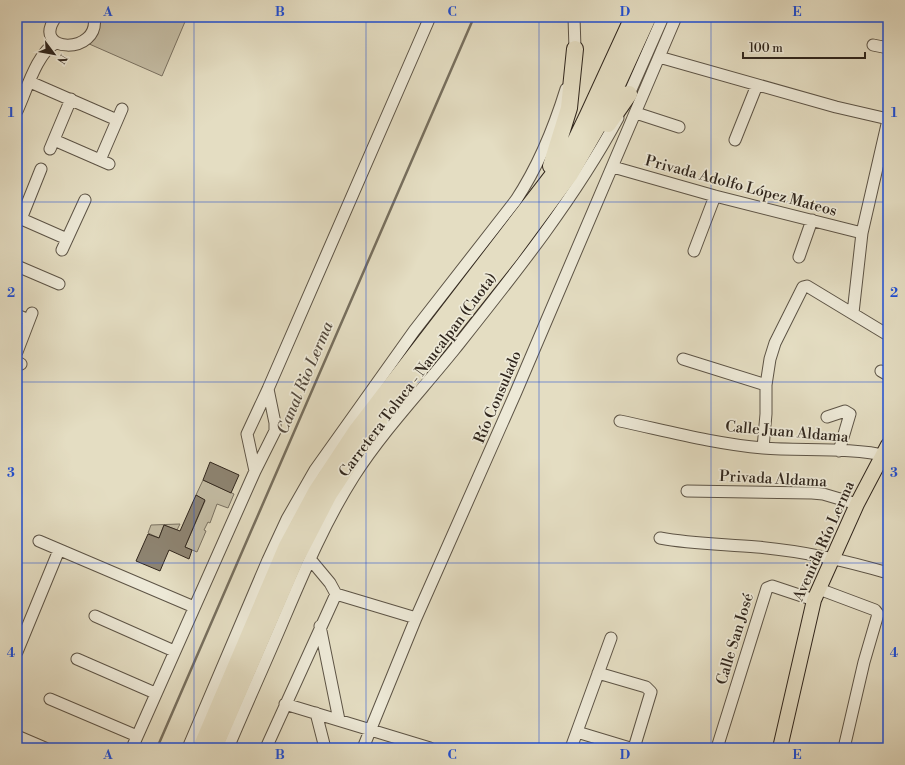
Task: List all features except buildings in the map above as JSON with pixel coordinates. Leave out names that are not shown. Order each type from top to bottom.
[{"type":"highway","name":"Carretera Toluca - Naucalpan (Cuota)","points":[[201,748],[287,546],[316,492],[356,430],[556,171],[575,142],[633,17]]},
{"type":"highway","name":"Carretera Toluca - Naucalpan (Cuota)","points":[[214,748],[299,553],[329,494],[369,433],[544,210],[570,174],[600,122],[648,17]]},
{"type":"highway","points":[[543,187],[558,147],[569,108],[575,49]]},
{"type":"highway","points":[[544,210],[566,191],[629,94]]},
{"type":"main road","name":"Avenida Río Lerma","points":[[780,748],[816,594],[857,504],[886,452]]},
{"type":"street","points":[[56,17],[50,30],[56,43],[60,46],[71,45],[86,39],[92,31],[95,17]]},
{"type":"street","points":[[255,471],[248,434],[430,17]]},
{"type":"street","points":[[188,748],[268,560],[287,519],[315,470],[380,378],[528,181],[556,122],[575,49],[574,17]]},
{"type":"street","points":[[228,748],[325,526],[354,476],[378,442],[454,350],[553,220],[600,151],[629,94],[663,17]]},
{"type":"street","name":"Río Consulado","points":[[363,748],[416,618],[488,457],[613,168],[676,17]]},
{"type":"street","points":[[17,111],[42,54],[50,46],[56,43]]},
{"type":"street","points":[[873,45],[888,48]]},
{"type":"street","points":[[659,57],[836,107],[888,120],[862,233],[853,313]]},
{"type":"street","points":[[30,82],[117,120]]},
{"type":"street","points":[[734,140],[757,85]]},
{"type":"street","points":[[71,99],[52,145],[104,162],[122,109]]},
{"type":"street","points":[[636,113],[679,127]]},
{"type":"street","name":"Privada Adolfo López Mateos","points":[[613,168],[715,196],[862,233]]},
{"type":"street","points":[[41,169],[19,218],[67,239]]},
{"type":"street","points":[[694,251],[715,196]]},
{"type":"street","points":[[62,250],[85,200]]},
{"type":"street","points":[[799,257],[812,220]]},
{"type":"street","points":[[17,266],[59,284]]},
{"type":"street","points":[[762,448],[766,414],[766,385],[770,359],[775,343],[803,287],[807,286],[888,335]]},
{"type":"street","points":[[17,315],[30,316],[17,352]]},
{"type":"street","points":[[683,358],[766,385]]},
{"type":"street","points":[[132,748],[155,693],[255,471],[275,432],[275,423],[268,389]]},
{"type":"street","points":[[827,417],[845,411],[850,414],[839,451]]},
{"type":"street","name":"Calle Juan Aldama","points":[[620,421],[706,440],[762,448],[886,452]]},
{"type":"street","name":"Privada Aldama","points":[[687,491],[812,493],[823,494],[857,504]]},
{"type":"street","points":[[660,538],[685,543],[757,547],[833,557],[888,573]]},
{"type":"street","points":[[40,541],[194,607]]},
{"type":"street","points":[[17,652],[59,550]]},
{"type":"street","points":[[310,559],[330,583],[336,594],[416,618]]},
{"type":"street","name":"Calle San José","points":[[717,748],[767,588],[772,586],[816,594]]},
{"type":"street","points":[[266,748],[320,626],[336,594]]},
{"type":"street","points":[[816,594],[875,610],[878,614],[864,662],[844,748]]},
{"type":"street","points":[[95,616],[174,651]]},
{"type":"street","points":[[320,626],[338,720]]},
{"type":"street","points":[[571,748],[611,638]]},
{"type":"street","points":[[76,659],[155,693]]},
{"type":"street","points":[[598,673],[646,687],[651,692],[634,748]]},
{"type":"street","points":[[50,699],[137,736]]},
{"type":"street","points":[[285,704],[430,748]]},
{"type":"street","points":[[316,713],[325,748]]},
{"type":"street","points":[[576,732],[630,748]]},
{"type":"street","points":[[17,736],[45,748]]},
{"type":"shaded area","points":[[103,17],[187,17],[162,76],[87,43],[99,26],[99,20]]},
{"type":"shaded area","points":[[203,480],[234,494],[228,508],[217,504],[210,523],[208,522],[204,530],[206,531],[197,552],[185,547],[205,501],[196,495]]},
{"type":"shaded area","points":[[180,524],[177,530],[164,525],[159,538],[148,533],[151,525]]},
{"type":"waterway","name":"Canal Rio Lerma","points":[[157,748],[474,17]]}]
